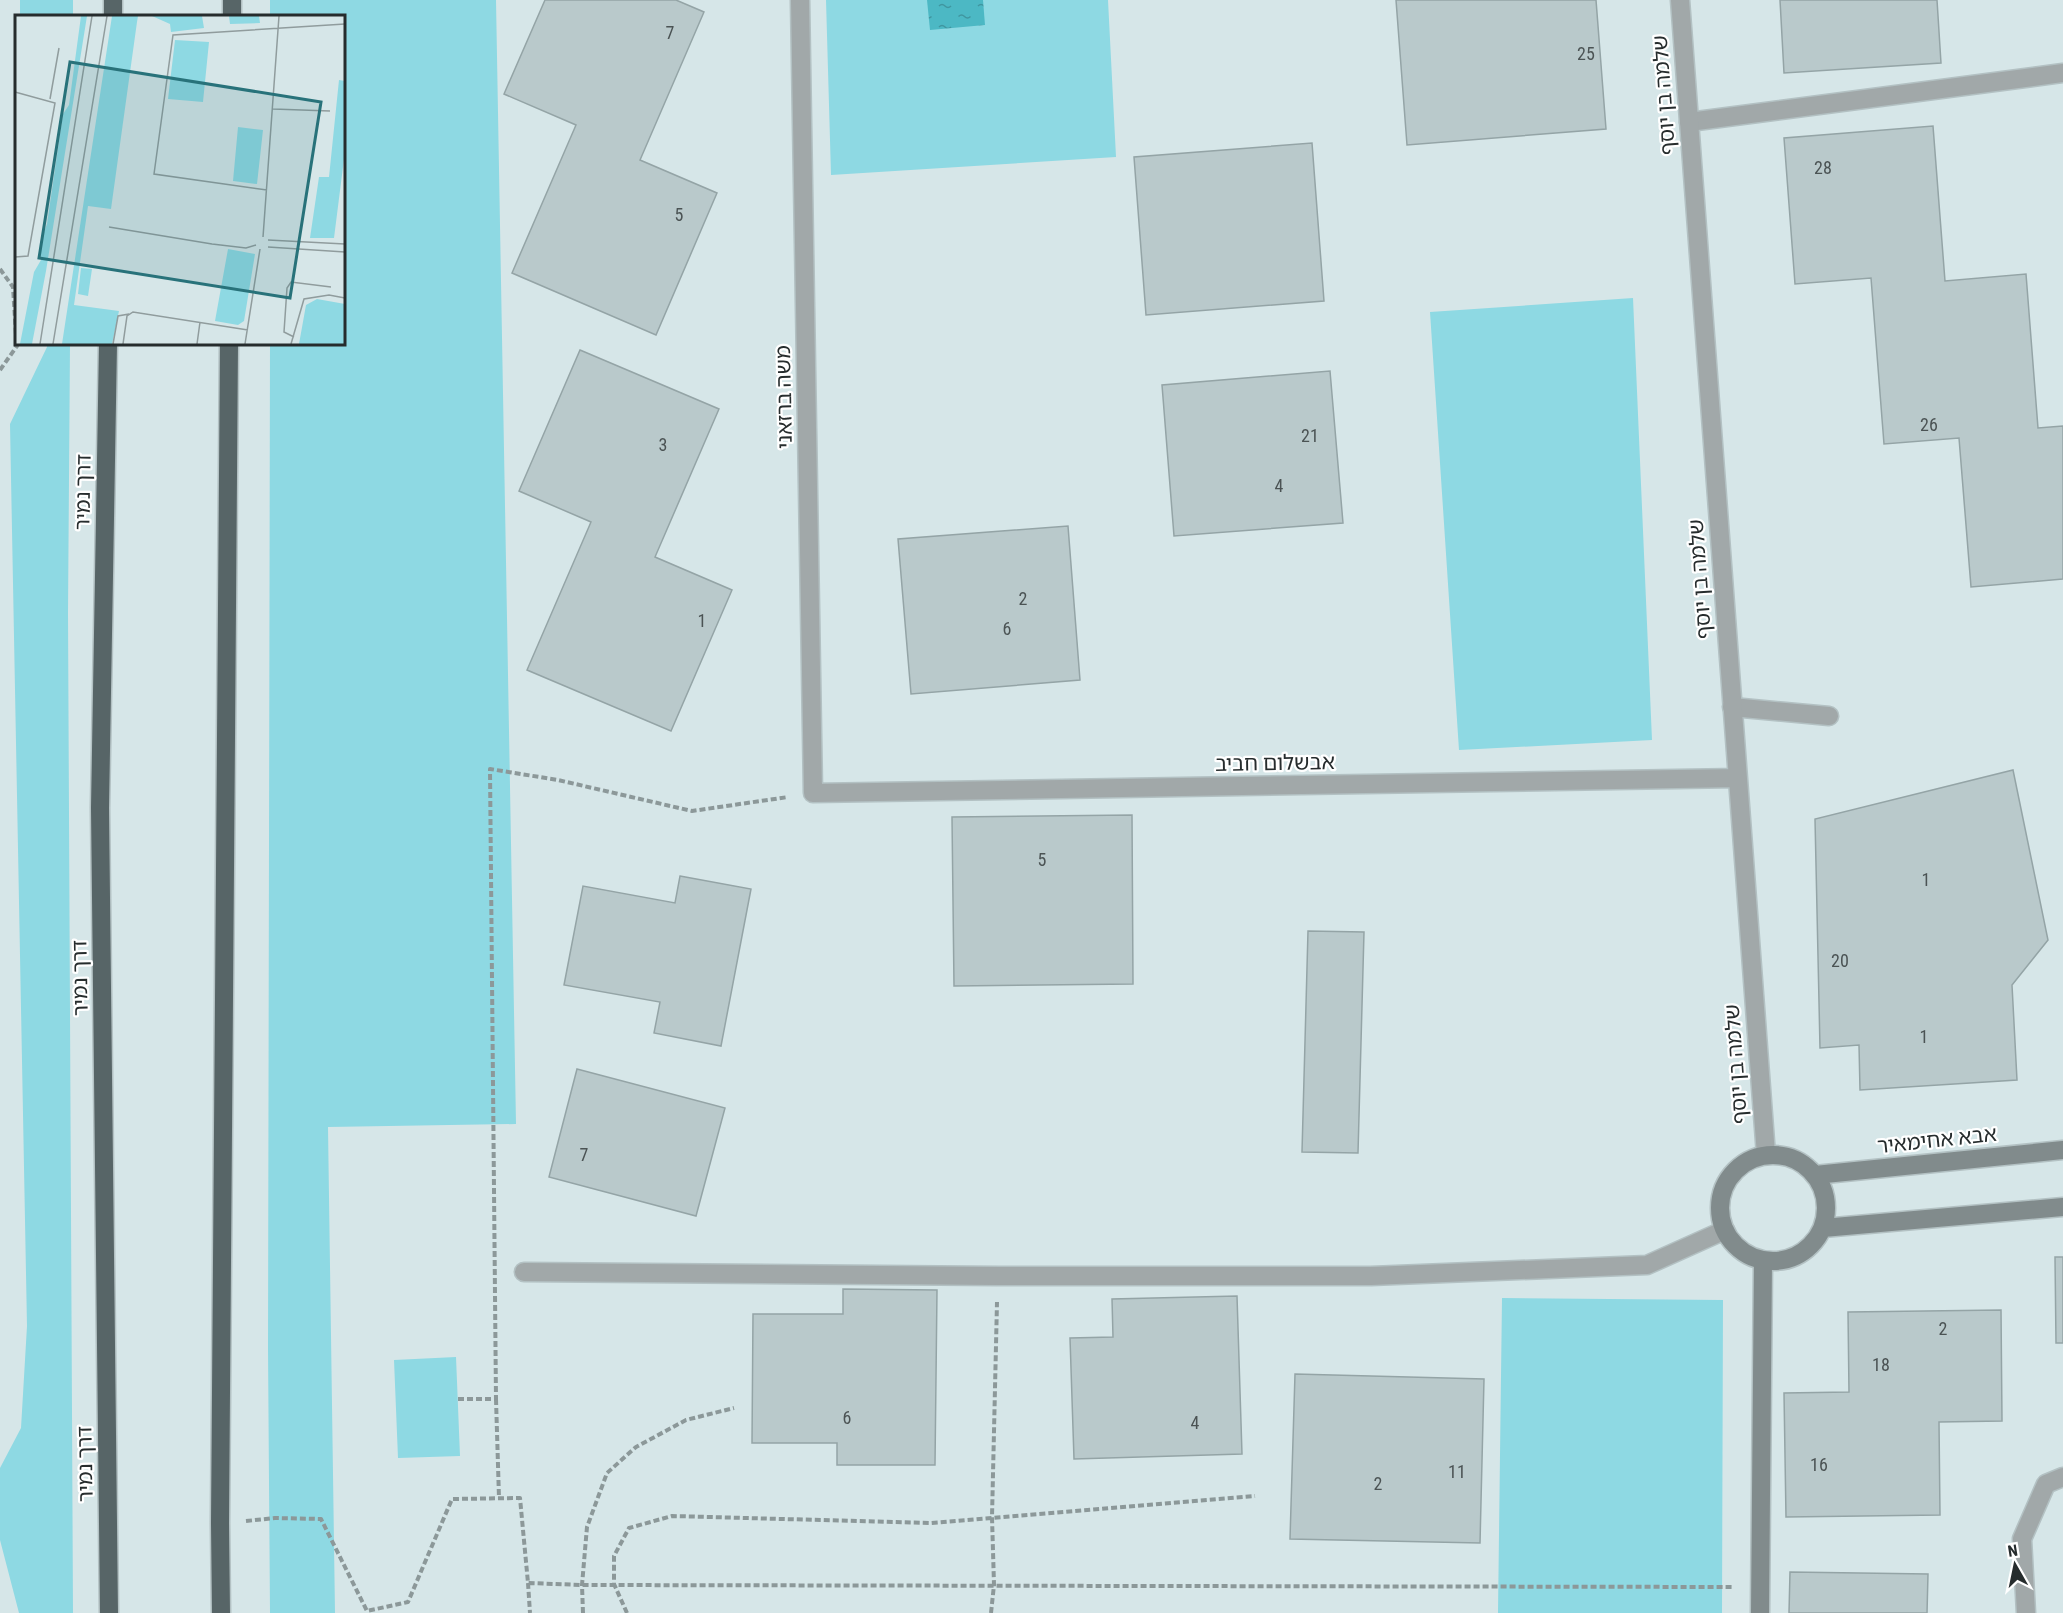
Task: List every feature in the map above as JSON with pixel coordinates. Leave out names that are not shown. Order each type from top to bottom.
[{"type":"highway","name":"דרך נמיר","points":[[108,345],[100,808],[109,1613]]},
{"type":"highway","points":[[221,1613],[230,345]]},
{"type":"street","name":"משה ברזאני","points":[[800,0],[813,793]]},
{"type":"street","name":"שלמה בן יוסף","points":[[1680,0],[1766,1155]]},
{"type":"street","points":[[1689,122],[2063,73]]},
{"type":"street","points":[[1732,707],[1829,716]]},
{"type":"street","name":"אבשלום חביב","points":[[813,793],[1737,778]]},
{"type":"street","name":"אבא אחימאיר","points":[[1815,1175],[2063,1150]]},
{"type":"street","points":[[1766,1155],[1784,1156],[1801,1162],[1815,1175],[1823,1187],[1826,1214],[1823,1228],[1814,1243],[1799,1255],[1781,1261],[1763,1260],[1747,1255],[1734,1245],[1725,1230],[1720,1214],[1721,1198],[1726,1183],[1736,1170],[1750,1160],[1766,1155]]},
{"type":"street","points":[[1823,1228],[2063,1207]]},
{"type":"street","points":[[524,1272],[1371,1276],[1647,1265],[1725,1230]]},
{"type":"street","points":[[1760,1613],[1763,1260]]},
{"type":"street","points":[[2026,1613],[2022,1539],[2046,1484],[2063,1478]]},
{"type":"path","points":[[0,269],[13,287],[15,319]]},
{"type":"path","points":[[0,370],[17,345]]},
{"type":"path","points":[[500,1498],[495,1399],[490,769],[558,780],[692,811],[813,793]]},
{"type":"path","points":[[991,1613],[994,1585],[992,1517],[998,1276]]},
{"type":"path","points":[[458,1399],[495,1399]]},
{"type":"path","points":[[583,1613],[582,1585],[587,1527],[607,1473],[636,1447],[686,1420],[734,1408]]},
{"type":"path","points":[[627,1613],[614,1584],[614,1556],[629,1528],[672,1516],[931,1523],[1255,1496]]},
{"type":"path","points":[[220,1523],[275,1518],[321,1519],[367,1611],[408,1602],[452,1499],[520,1498],[530,1613]]},
{"type":"path","points":[[528,1582],[582,1585],[1760,1587]]},
{"type":"shaded area","points":[[20,0],[73,0],[73,15],[20,15]]},
{"type":"shaded area","points":[[270,0],[496,0],[516,1124],[328,1127],[335,1613],[270,1613],[268,1348],[270,345],[345,345],[345,15],[270,15]]},
{"type":"shaded area","points":[[826,0],[1108,0],[1116,157],[831,175]]},
{"type":"shaded area","points":[[1633,298],[1652,740],[1459,750],[1430,312]]},
{"type":"shaded area","points":[[47,345],[70,345],[68,613],[73,1613],[19,1613],[0,1540],[0,1468],[21,1428],[27,1326],[10,424]]},
{"type":"shaded area","points":[[1502,1298],[1723,1300],[1722,1613],[1498,1613]]},
{"type":"shaded area","points":[[456,1357],[460,1456],[398,1458],[394,1360]]},
{"type":"water","points":[[927,0],[983,0],[985,25],[930,30]]},
{"type":"building","points":[[545,0],[676,0],[704,12],[640,160],[717,193],[656,335],[512,273],[576,125],[504,94]]},
{"type":"building","points":[[1396,0],[1596,0],[1606,129],[1407,145]]},
{"type":"building","points":[[1780,0],[1937,0],[1941,63],[1784,73]]},
{"type":"building","points":[[1933,126],[1945,281],[2026,274],[2038,428],[2063,426],[2063,579],[1971,587],[1959,438],[1884,444],[1871,278],[1795,284],[1784,138]]},
{"type":"building","points":[[1312,143],[1324,301],[1146,315],[1134,157]]},
{"type":"building","points":[[580,350],[719,409],[655,557],[732,590],[671,731],[527,670],[591,522],[519,491]]},
{"type":"building","points":[[1330,371],[1343,523],[1174,536],[1162,385]]},
{"type":"building","points":[[1068,526],[1080,680],[911,694],[898,539]]},
{"type":"building","points":[[2013,770],[2048,940],[2012,985],[2017,1080],[1860,1090],[1859,1045],[1820,1048],[1815,819]]},
{"type":"building","points":[[1132,815],[1133,984],[954,986],[952,817]]},
{"type":"building","points":[[680,876],[751,889],[721,1046],[654,1033],[660,1002],[564,985],[583,886],[675,903]]},
{"type":"building","points":[[1308,931],[1364,932],[1358,1153],[1302,1152]]},
{"type":"building","points":[[577,1069],[725,1108],[696,1216],[549,1177]]},
{"type":"building","points":[[2055,1257],[2063,1257],[2063,1343],[2056,1343]]},
{"type":"building","points":[[843,1289],[937,1290],[935,1465],[837,1465],[837,1443],[752,1443],[753,1314],[843,1314]]},
{"type":"building","points":[[1237,1296],[1242,1454],[1074,1459],[1070,1338],[1113,1337],[1112,1299]]},
{"type":"building","points":[[2001,1310],[2002,1421],[1939,1422],[1940,1515],[1786,1517],[1784,1393],[1849,1392],[1848,1312]]},
{"type":"building","points":[[1295,1374],[1484,1379],[1480,1543],[1290,1539]]},
{"type":"building","points":[[1790,1572],[1928,1574],[1927,1613],[1789,1613]]}]
